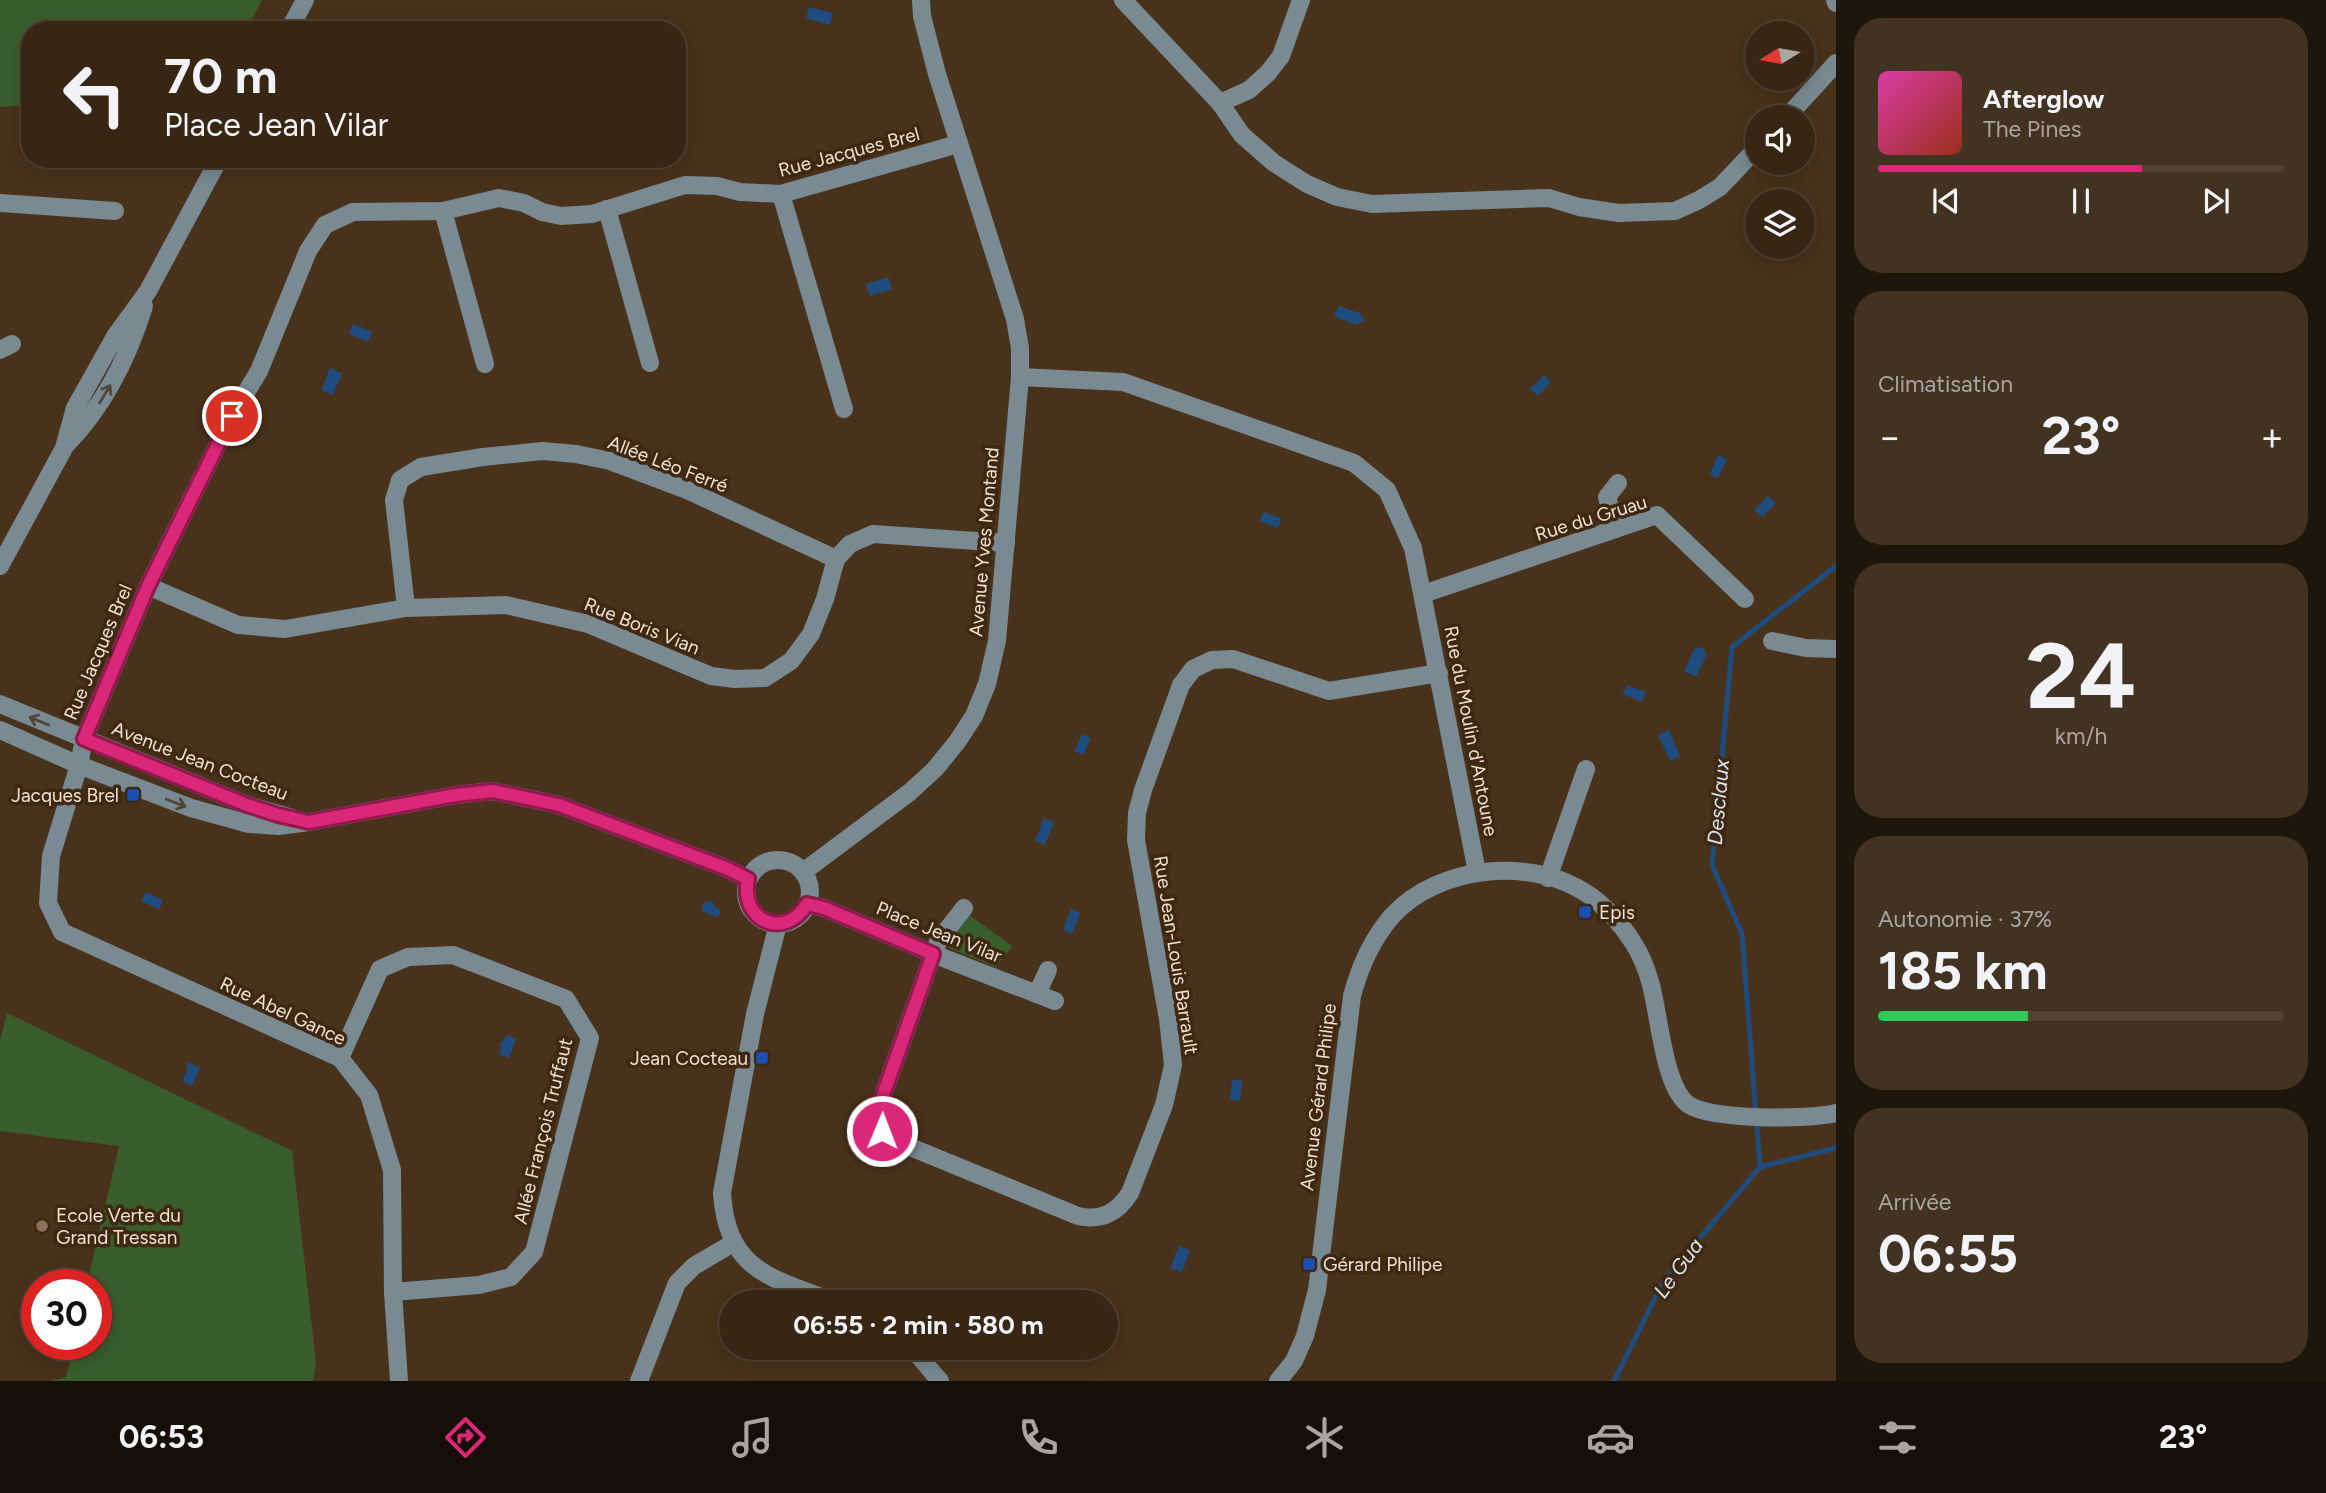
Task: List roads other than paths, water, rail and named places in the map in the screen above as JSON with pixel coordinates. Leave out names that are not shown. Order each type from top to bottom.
[{"type":"street","name":"Avenue Yves Montand","points":[[803,872],[910,792],[935,769],[974,716],[987,684],[997,641],[1020,377],[1020,348],[1015,319],[958,144],[922,16],[921,0]]},
{"type":"street","points":[[1123,0],[1220,103],[1242,135],[1274,163],[1307,184],[1337,197],[1372,204],[1549,198],[1579,207],[1619,213],[1675,211],[1720,187],[1745,161]]},
{"type":"street","points":[[1220,103],[1249,90],[1268,73],[1281,56],[1301,0]]},
{"type":"street","points":[[294,21],[302,5]]},
{"type":"street","points":[[1798,105],[1836,62]]},
{"type":"street","name":"Rue Jacques Brel","points":[[79,765],[84,739],[148,586],[232,416],[259,371],[308,251],[325,225],[354,212],[443,211],[499,198],[524,203],[542,212],[561,216],[592,214],[685,185],[781,194],[958,144]]},
{"type":"street","points":[[0,566],[64,448],[75,408],[116,335],[148,291],[214,168]]},
{"type":"street","points":[[781,194],[844,408]]},
{"type":"street","points":[[0,203],[116,211]]},
{"type":"street","points":[[607,209],[650,363]]},
{"type":"street","points":[[443,211],[485,364]]},
{"type":"street","name":"Rue du Moulin d'Antoune","points":[[1020,377],[1123,382],[1354,463],[1387,490],[1413,548],[1477,872]]},
{"type":"street","name":"Allée Léo Ferré","points":[[406,608],[394,500],[400,480],[421,467],[483,457],[543,451],[610,461],[687,490],[836,559]]},
{"type":"street","points":[[1616,529],[1607,497],[1618,483]]},
{"type":"street","name":"Rue du Gruau","points":[[1423,594],[1657,515],[1745,599]]},
{"type":"street","points":[[836,559],[850,544],[873,534],[1006,543]]},
{"type":"street","name":"Rue Boris Vian","points":[[148,586],[238,625],[285,629],[406,608],[506,605],[588,624],[711,676],[735,679],[765,678],[791,661],[811,634],[825,599],[836,559]]},
{"type":"street","points":[[1772,641],[1806,648],[1836,649]]},
{"type":"street","name":"Rue Jean-Louis Barrault","points":[[933,954],[880,1104],[882,1131],[903,1144],[1079,1216],[1093,1219],[1107,1216],[1122,1205],[1130,1193],[1164,1105],[1173,1065],[1168,1019],[1136,840],[1137,813],[1143,790],[1181,685],[1193,669],[1212,660],[1233,659],[1329,691],[1439,673]]},
{"type":"street","name":"Avenue Jean Cocteau","points":[[0,704],[247,805],[309,822]]},
{"type":"street","name":"Avenue Jean Cocteau","points":[[0,730],[79,765],[219,817],[249,824],[278,826],[309,822],[456,795],[493,791],[559,805],[748,879]]},
{"type":"street","name":"Rue Abel Gance","points":[[79,765],[51,856],[48,903],[62,932],[340,1058],[369,1094],[392,1170],[393,1292],[399,1381]]},
{"type":"street","points":[[1548,878],[1586,769]]},
{"type":"street","points":[[784,860],[803,872],[809,887],[807,904],[796,918],[778,924],[768,922],[751,910],[746,890],[748,879],[763,863],[784,860]]},
{"type":"street","points":[[1477,872],[1505,869],[1548,878],[1588,894],[1614,919],[1632,941],[1651,985],[1671,1075],[1678,1096],[1689,1105],[1703,1112],[1731,1115],[1801,1117],[1836,1113]]},
{"type":"street","name":"Avenue Gérard Philipe","points":[[1278,1381],[1294,1361],[1313,1311],[1352,996],[1360,968],[1376,936],[1409,901],[1437,884],[1477,872]]},
{"type":"street","name":"Place Jean Vilar","points":[[807,904],[824,908],[1055,1001]]},
{"type":"street","points":[[933,954],[939,940],[964,908]]},
{"type":"street","points":[[778,924],[755,1014],[722,1193],[724,1217],[733,1243],[741,1255],[765,1273],[806,1290]]},
{"type":"street","name":"Allée François Truffaut","points":[[340,1058],[380,969],[408,957],[453,955],[566,999],[590,1038],[534,1252],[511,1277],[479,1285],[393,1292]]},
{"type":"street","points":[[1037,994],[1048,970]]},
{"type":"street","points":[[639,1381],[677,1283],[694,1266],[733,1243]]},
{"type":"street","points":[[922,1360],[940,1381]]},
{"type":"water","points":[[809,7],[833,13],[830,25],[806,18]]},
{"type":"water","points":[[888,277],[892,289],[870,296],[866,284]]},
{"type":"water","points":[[1339,306],[1360,313],[1364,320],[1356,325],[1336,317],[1334,315]]},
{"type":"water","points":[[353,324],[372,332],[368,342],[349,334]]},
{"type":"water","points":[[330,368],[342,373],[333,395],[321,390]]},
{"type":"water","points":[[1544,375],[1551,382],[1538,396],[1530,389]]},
{"type":"water","points":[[1718,455],[1727,459],[1719,476],[1714,478],[1710,473]]},
{"type":"water","points":[[1768,496],[1776,503],[1762,517],[1754,510]]},
{"type":"water","points":[[1263,512],[1282,519],[1278,528],[1260,521]]},
{"type":"water","points":[[1702,647],[1707,654],[1696,677],[1684,671],[1695,648]]},
{"type":"water","points":[[1627,685],[1646,692],[1642,702],[1623,694]]},
{"type":"water","points":[[1669,730],[1680,756],[1670,761],[1658,735]]},
{"type":"water","points":[[1082,734],[1091,738],[1083,755],[1074,751]]},
{"type":"water","points":[[1044,818],[1054,822],[1045,845],[1035,841]]},
{"type":"water","points":[[146,892],[163,900],[159,909],[141,901]]},
{"type":"water","points":[[708,901],[721,910],[718,918],[702,911],[702,904]]},
{"type":"water","points":[[1071,909],[1080,913],[1072,934],[1063,930]]},
{"type":"water","points":[[507,1035],[516,1039],[509,1058],[499,1054],[502,1047],[499,1046]]},
{"type":"water","points":[[188,1062],[200,1068],[192,1086],[182,1081]]},
{"type":"water","points":[[1232,1080],[1242,1080],[1240,1101],[1230,1100]]},
{"type":"water","points":[[1179,1246],[1190,1250],[1182,1272],[1170,1268]]},
{"type":"waterway","name":"Desclaux","points":[[1760,1167],[1742,934],[1712,865],[1732,647],[1836,566]]},
{"type":"waterway","points":[[1760,1167],[1836,1148]]},
{"type":"waterway","name":"Le Gua","points":[[1614,1381],[1663,1282],[1760,1167]]},
{"type":"place","name":"Jacques Brel","points":[[133,795]]},
{"type":"place","name":"Epis","points":[[1585,912]]},
{"type":"place","name":"Jean Cocteau","points":[[762,1058]]},
{"type":"place","name":"Ecole Verte du Grand Tressan","points":[[42,1226]]},
{"type":"place","name":"Gérard Philipe","points":[[1309,1264]]}]
